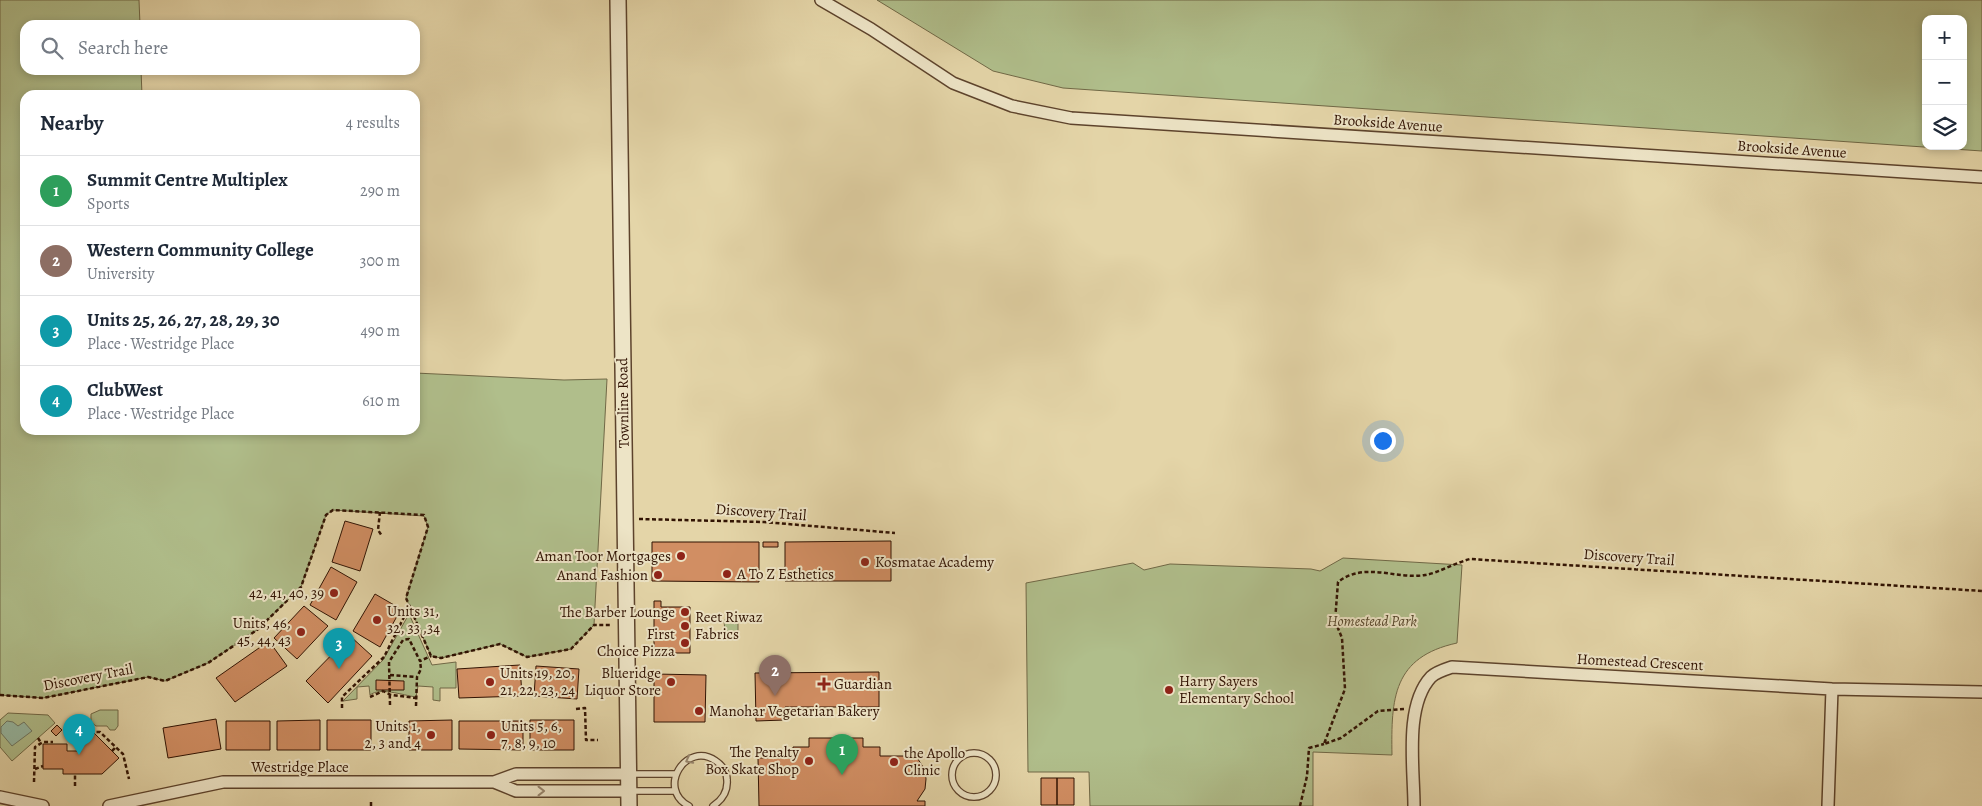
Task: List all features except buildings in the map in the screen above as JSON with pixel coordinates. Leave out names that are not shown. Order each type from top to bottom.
[{"type":"street","name":"Townline Road","points":[[618,0],[629,799]]},
{"type":"street","name":"Brookside Avenue","points":[[821,0],[953,83],[1012,106],[1071,118],[1982,177]]},
{"type":"street","name":"Homestead Crescent","points":[[1414,806],[1415,709],[1421,693],[1432,675],[1452,667],[1832,688],[1982,692]]},
{"type":"street","points":[[1828,806],[1832,688]]},
{"type":"street","name":"Westridge Place","points":[[109,806],[223,782],[494,782],[516,774],[628,774]]},
{"type":"street","name":"Westridge Place","points":[[494,782],[516,791],[629,799]]},
{"type":"street","points":[[0,797],[43,806]]},
{"type":"lane","points":[[979,753],[991,761],[995,767],[995,781],[992,787],[981,796],[967,796],[955,786],[952,772],[958,759],[965,755],[979,753]]},
{"type":"lane","points":[[689,806],[680,799],[676,791],[676,774],[686,760],[695,756],[704,756],[720,764],[727,780],[724,796],[713,806]]},
{"type":"lane","points":[[628,774],[676,774]]},
{"type":"lane","points":[[629,799],[676,791]]},
{"type":"path","name":"Discovery Trail","points":[[0,695],[43,698],[148,677],[165,681],[208,663],[257,630],[301,587],[326,515],[333,510],[424,515],[428,527],[406,598],[431,656]]},
{"type":"path","points":[[380,512],[378,530],[382,536]]},
{"type":"path","name":"Discovery Trail","points":[[625,518],[764,522],[895,533]]},
{"type":"path","name":"Discovery Trail","points":[[1324,744],[1344,690],[1342,638],[1335,620],[1338,582],[1348,575],[1381,572],[1409,576],[1428,575],[1450,565],[1470,559],[1982,591]]},
{"type":"path","points":[[342,708],[342,697],[384,657],[405,615]]},
{"type":"path","points":[[420,661],[431,656],[441,658],[500,644],[527,657],[571,649],[594,625],[626,624]]},
{"type":"path","points":[[390,704],[390,662],[406,638],[409,639],[420,661],[421,669],[417,677],[416,706]]},
{"type":"path","points":[[390,675],[417,677]]},
{"type":"path","points":[[370,697],[383,691],[391,695],[416,698]]},
{"type":"path","points":[[576,709],[585,708],[586,740],[598,740]]},
{"type":"path","points":[[1300,806],[1307,776],[1309,748],[1341,738],[1378,711],[1415,709]]},
{"type":"path","points":[[90,732],[100,732],[123,754],[129,779]]},
{"type":"path","points":[[38,738],[41,743]]},
{"type":"path","points":[[34,782],[35,747],[41,743],[53,742]]},
{"type":"path","points":[[112,751],[116,747]]},
{"type":"path","points":[[35,769],[43,766]]},
{"type":"path","points":[[75,774],[75,786]]},
{"type":"green space","points":[[0,0],[139,0],[140,20],[20,20],[20,75],[141,75],[142,90],[20,90],[20,435],[420,435],[420,373],[564,380],[607,379],[594,625],[571,649],[527,657],[500,644],[441,658],[431,656],[406,598],[428,527],[424,516],[333,510],[326,515],[301,587],[257,630],[208,663],[165,681],[148,677],[43,698],[0,695]]},
{"type":"green space","points":[[877,0],[1982,0],[1982,151],[1967,150],[1967,15],[1922,15],[1922,147],[1063,88],[993,71]]},
{"type":"green space","name":"Harry Sayers Elementary School","points":[[1343,558],[1462,565],[1457,643],[1436,649],[1420,658],[1408,670],[1400,683],[1395,698],[1393,715],[1392,755],[1313,752],[1313,806],[1090,806],[1089,772],[1028,772],[1026,583],[1133,563],[1144,570],[1170,564],[1311,569],[1320,571]]},
{"type":"green space","points":[[409,614],[432,665],[456,662],[456,688],[440,688],[440,701],[433,700],[433,687],[418,686],[416,697],[385,692],[370,695],[369,686],[357,687],[357,699],[343,701],[383,660]]},
{"type":"green space","points":[[729,615],[738,616],[738,636],[735,639],[729,637],[725,630],[724,621]]},
{"type":"green space","points":[[100,710],[118,710],[118,726],[115,730],[110,730],[107,726],[96,726],[91,722],[91,714]]},
{"type":"green space","points":[[8,713],[48,715],[55,723],[12,761],[0,747],[0,720]]},
{"type":"shaded area","points":[[7,721],[13,722],[18,726],[24,722],[32,731],[12,746],[1,733],[1,727]]},
{"type":"place","name":"Aman Toor Mortgages","points":[[681,556]]},
{"type":"place","name":"Kosmatae Academy","points":[[865,562]]},
{"type":"place","name":"A To Z Esthetics","points":[[727,574]]},
{"type":"place","name":"Anand Fashion","points":[[658,575]]},
{"type":"place","name":"42, 41, 40, 39","points":[[334,593]]},
{"type":"place","name":"The Barber Lounge","points":[[685,612]]},
{"type":"place","name":"Units 31, 32, 33 ,34","points":[[377,620]]},
{"type":"place","name":"Reet Riwaz Fabrics","points":[[685,626]]},
{"type":"place","name":"Units, 46, 45, 44, 43","points":[[301,632]]},
{"type":"place","name":"First Choice Pizza","points":[[685,643]]},
{"type":"place","name":"Units 25, 26, 27, 28, 29, 30","points":[[339,669]]},
{"type":"place","name":"Units 19, 20, 21, 22, 23, 24","points":[[490,682]]},
{"type":"place","name":"Blueridge Liquor Store","points":[[671,682]]},
{"type":"place","name":"Guardian","points":[[824,684]]},
{"type":"place","name":"Harry Sayers Elementary School","points":[[1169,690]]},
{"type":"place","name":"Western Community College","points":[[775,696]]},
{"type":"place","name":"Manohar Vegetarian Bakery","points":[[699,711]]},
{"type":"place","name":"Units 1, 2, 3 and 4","points":[[431,735]]},
{"type":"place","name":"Units 5, 6, 7, 8, 9, 10","points":[[491,735]]},
{"type":"place","name":"ClubWest","points":[[79,755]]},
{"type":"place","name":"The Penalty Box Skate Shop","points":[[809,761]]},
{"type":"place","name":"the Apollo Clinic","points":[[894,762]]},
{"type":"place","name":"Summit Centre Multiplex","points":[[842,775]]},
{"type":"park label","name":"Homestead Park","points":[[1372,621]]}]
